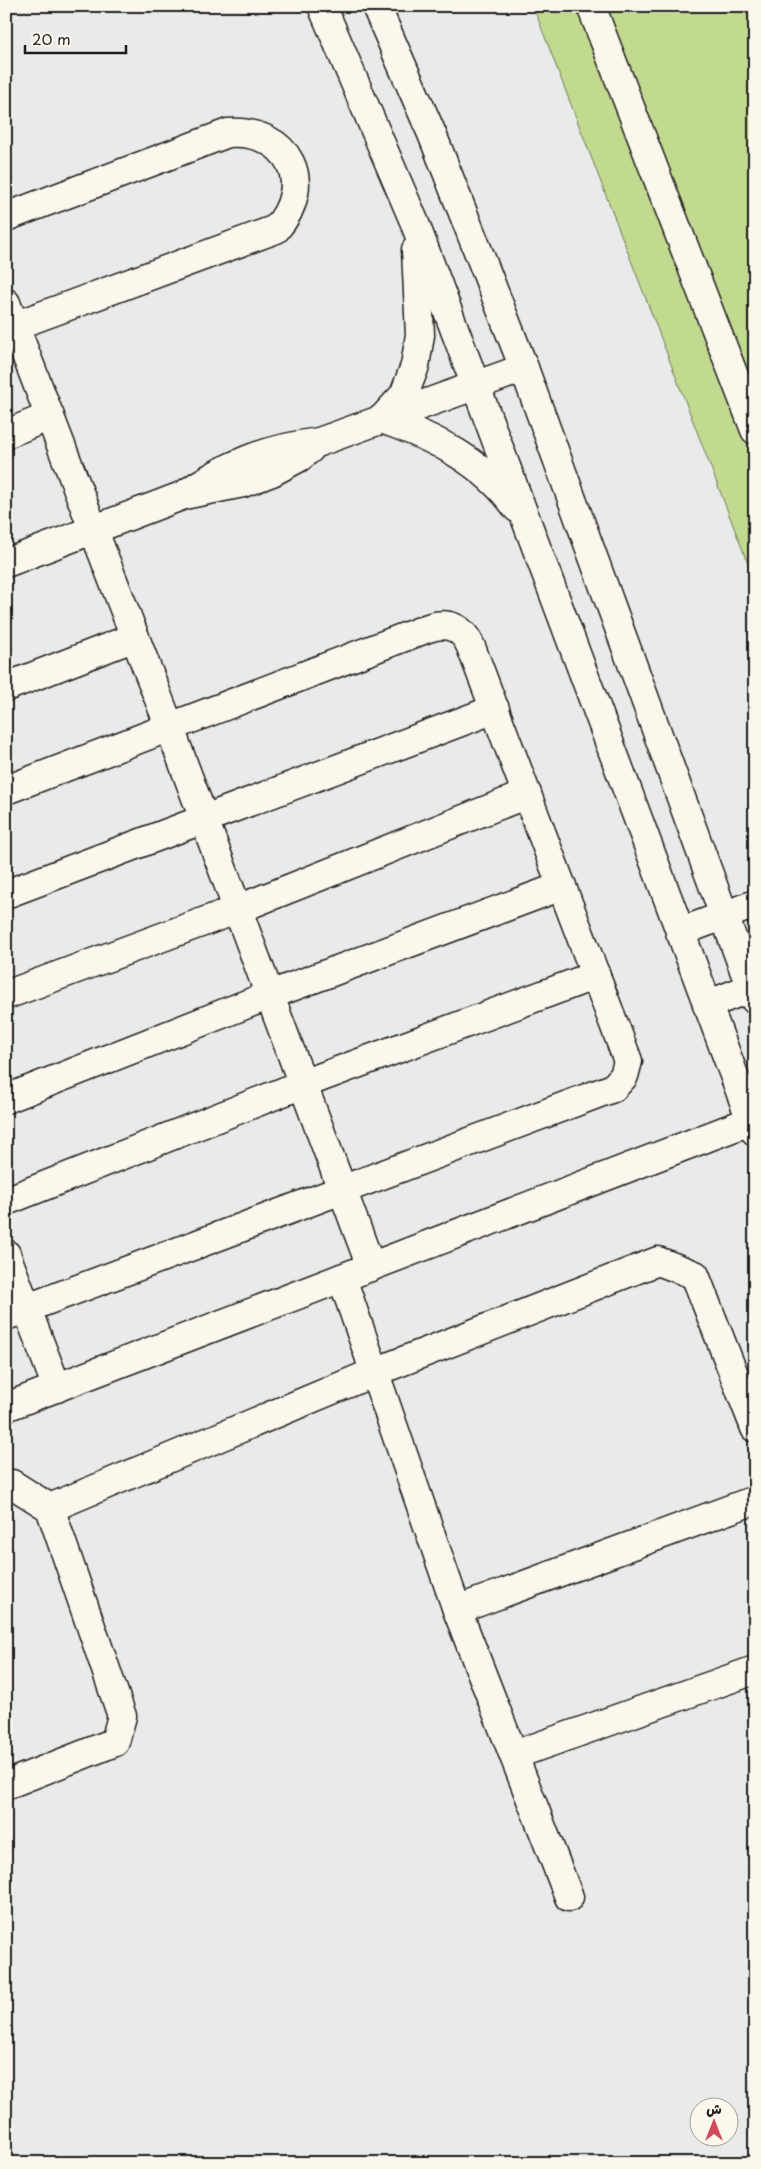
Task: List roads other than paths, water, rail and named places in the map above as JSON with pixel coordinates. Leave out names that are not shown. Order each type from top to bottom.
[{"type":"lane","points":[[6,1407],[370,1267],[754,1124],[707,1005],[414,221],[322,6]]},
{"type":"lane","points":[[376,6],[432,134],[524,368],[753,992],[707,1005]]},
{"type":"lane","points":[[591,6],[755,430]]},
{"type":"lane","points":[[6,217],[228,133],[245,132],[261,136],[274,143],[286,156],[293,170],[295,186],[293,202],[286,217],[276,229],[9,319],[50,416],[170,728],[370,1267]]},
{"type":"lane","points":[[382,420],[404,395],[415,366],[420,336],[414,221]]},
{"type":"lane","points":[[6,563],[184,495],[243,483],[272,472],[300,457],[319,442],[524,368]]},
{"type":"lane","points":[[6,434],[50,416]]},
{"type":"lane","points":[[382,420],[418,432],[452,449],[482,470],[509,497],[530,528]]},
{"type":"lane","points":[[6,790],[439,624],[450,625],[467,637],[496,709],[628,1061],[624,1076],[613,1088],[16,1312]]},
{"type":"lane","points":[[6,686],[135,637]]},
{"type":"lane","points":[[6,894],[203,818],[496,709]]},
{"type":"lane","points":[[6,996],[238,909],[527,794]]},
{"type":"lane","points":[[6,1099],[270,995],[562,886]]},
{"type":"lane","points":[[680,932],[755,904]]},
{"type":"lane","points":[[6,1201],[303,1084],[596,974]]},
{"type":"lane","points":[[6,1254],[16,1312],[57,1388]]},
{"type":"lane","points":[[50,1508],[375,1372],[658,1261],[695,1275],[755,1428]]},
{"type":"lane","points":[[342,1278],[457,1610],[569,1897]]},
{"type":"lane","points":[[6,1485],[12,1484],[50,1508],[122,1716],[115,1742],[6,1785]]},
{"type":"lane","points":[[457,1610],[755,1500]]},
{"type":"lane","points":[[514,1755],[755,1670]]}]
